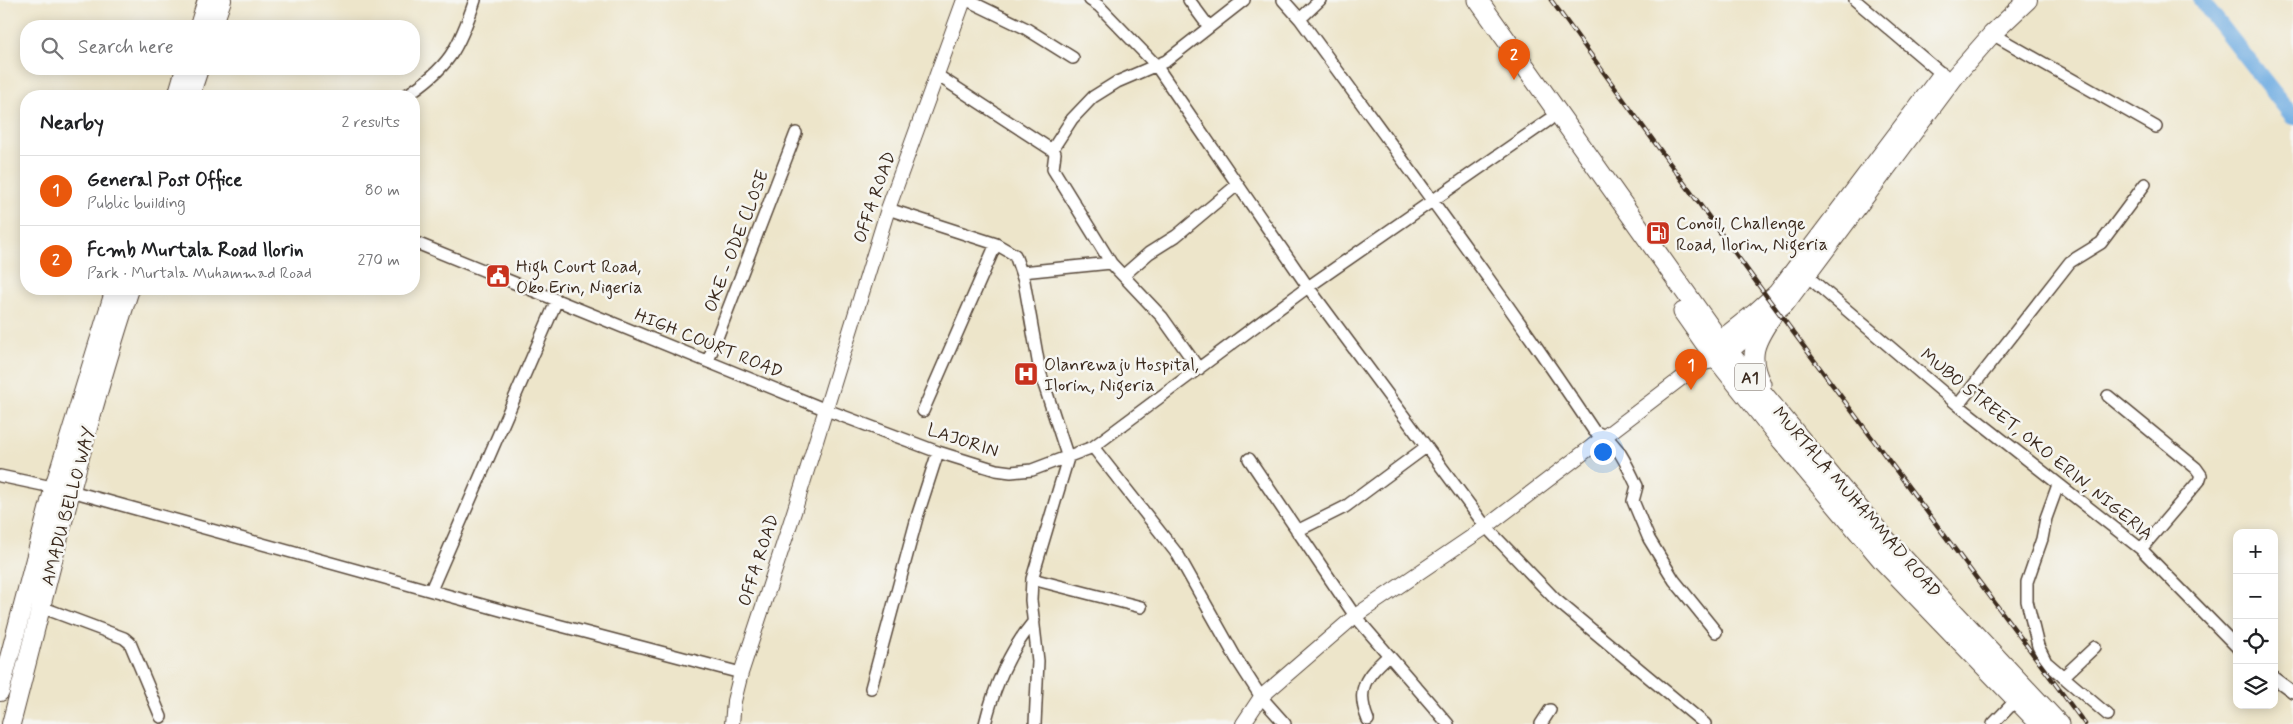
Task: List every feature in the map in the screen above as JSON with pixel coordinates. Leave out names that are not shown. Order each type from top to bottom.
[{"type":"highway","name":"MURTALA MUHAMMAD ROAD","points":[[1464,0],[1715,353],[1782,441],[1882,560],[2040,724]]},
{"type":"highway","name":"MURTALA MUHAMMAD ROAD","points":[[1478,0],[1715,353],[1771,403],[1890,544],[2059,724]]},
{"type":"highway","points":[[1771,403],[1756,374],[1754,354],[1758,338],[1772,316]]},
{"type":"main road","points":[[201,20],[207,0]]},
{"type":"main road","points":[[215,20],[222,0]]},
{"type":"main road","points":[[1715,353],[1770,301],[1942,74],[1973,37],[2010,0]]},
{"type":"main road","points":[[1715,353],[1772,316],[1785,304],[1956,75],[1992,34],[2028,0]]},
{"type":"main road","points":[[179,90],[183,75]]},
{"type":"main road","points":[[192,90],[197,75]]},
{"type":"main road","name":"AMADU BELLO WAY","points":[[11,724],[41,607],[63,489],[113,295]]},
{"type":"main road","name":"AMADU BELLO WAY","points":[[0,692],[63,489],[128,295]]},
{"type":"street","points":[[414,90],[436,75],[446,64],[462,35],[475,0]]},
{"type":"street","points":[[966,0],[1025,28],[1073,58]]},
{"type":"street","name":"OFFA ROAD","points":[[732,724],[734,701],[741,673],[794,512],[824,409],[888,209],[966,0]]},
{"type":"street","points":[[1090,0],[1099,6],[1155,64],[1308,287],[1486,527],[1556,600],[1704,724]]},
{"type":"street","points":[[1189,0],[1209,27]]},
{"type":"street","points":[[1052,150],[1072,120],[1094,97],[1117,82],[1155,64],[1166,61],[1244,0]]},
{"type":"street","points":[[1283,0],[1300,19],[1432,201],[1457,232],[1523,325],[1594,431],[1607,436],[1624,459],[1637,486],[1633,501],[1649,539],[1674,580],[1716,632]]},
{"type":"street","points":[[1300,19],[1320,0]]},
{"type":"street","points":[[1856,0],[1942,74]]},
{"type":"street","points":[[1992,34],[2156,127]]},
{"type":"street","points":[[937,75],[1055,153],[1053,169],[1111,263],[1169,325],[1198,368]]},
{"type":"street","name":"LAJORIN","points":[[824,409],[938,452],[996,470],[1011,472],[1032,470],[1068,458],[1093,447],[1308,287],[1549,120]]},
{"type":"street","name":"OKE - ODE CLOSE","points":[[708,361],[796,133]]},
{"type":"street","points":[[1958,405],[2070,262],[2101,243],[2145,184]]},
{"type":"street","points":[[1124,276],[1149,253],[1176,236],[1238,185]]},
{"type":"street","points":[[888,209],[996,244],[1015,254],[1022,272],[1040,372],[1068,458],[1032,579],[1038,661],[1035,724]]},
{"type":"street","name":"HIGH COURT ROAD","points":[[420,244],[824,409]]},
{"type":"street","points":[[922,411],[996,244]]},
{"type":"street","points":[[1022,272],[1111,263]]},
{"type":"street","name":"MUBO STREET, OKO ERIN, NIGERIA","points":[[1807,276],[1958,405],[2141,548],[2233,643]]},
{"type":"street","points":[[431,590],[557,300]]},
{"type":"street","points":[[1243,724],[1261,697],[1355,616],[1486,527],[1715,353]]},
{"type":"street","points":[[2108,396],[2196,468],[2201,475],[2199,482],[2141,548]]},
{"type":"street","points":[[1093,447],[1178,555],[1236,658],[1261,697],[1285,724]]},
{"type":"street","points":[[1297,531],[1345,506],[1426,447]]},
{"type":"street","points":[[871,688],[916,522],[938,452]]},
{"type":"street","points":[[1249,459],[1355,616],[1448,724]]},
{"type":"street","points":[[0,476],[63,489],[741,673]]},
{"type":"street","points":[[2058,485],[2027,582],[2027,601],[2038,646],[2046,662],[2108,715]]},
{"type":"street","points":[[1032,579],[1141,606]]},
{"type":"street","points":[[41,607],[124,638],[130,643],[161,717]]},
{"type":"street","points":[[985,724],[988,708],[1007,661],[1021,637],[1034,621]]},
{"type":"street","points":[[2063,677],[2094,647]]},
{"type":"street","points":[[1368,720],[1362,705],[1365,682],[1370,673],[1388,656]]},
{"type":"street","points":[[2278,681],[2293,692]]},
{"type":"street","points":[[1993,724],[2017,699]]},
{"type":"street","points":[[1541,724],[1550,710]]},
{"type":"waterway","points":[[2201,0],[2293,117]]},
{"type":"railway","points":[[1551,0],[1770,301],[2085,724]]},
{"type":"place","name":"Fcmb Murtala Road Ilorin","points":[[1514,80]]},
{"type":"place","name":"Conoil, Challenge Road, Ilorin, Nigeria","points":[[1658,233]]},
{"type":"place","name":"High Court Road, Oko Erin, Nigeria","points":[[498,276]]},
{"type":"place","name":"Olanrewaju Hospital, Ilorin, Nigeria","points":[[1026,374]]},
{"type":"place","name":"General Post Office","points":[[1691,390]]}]
